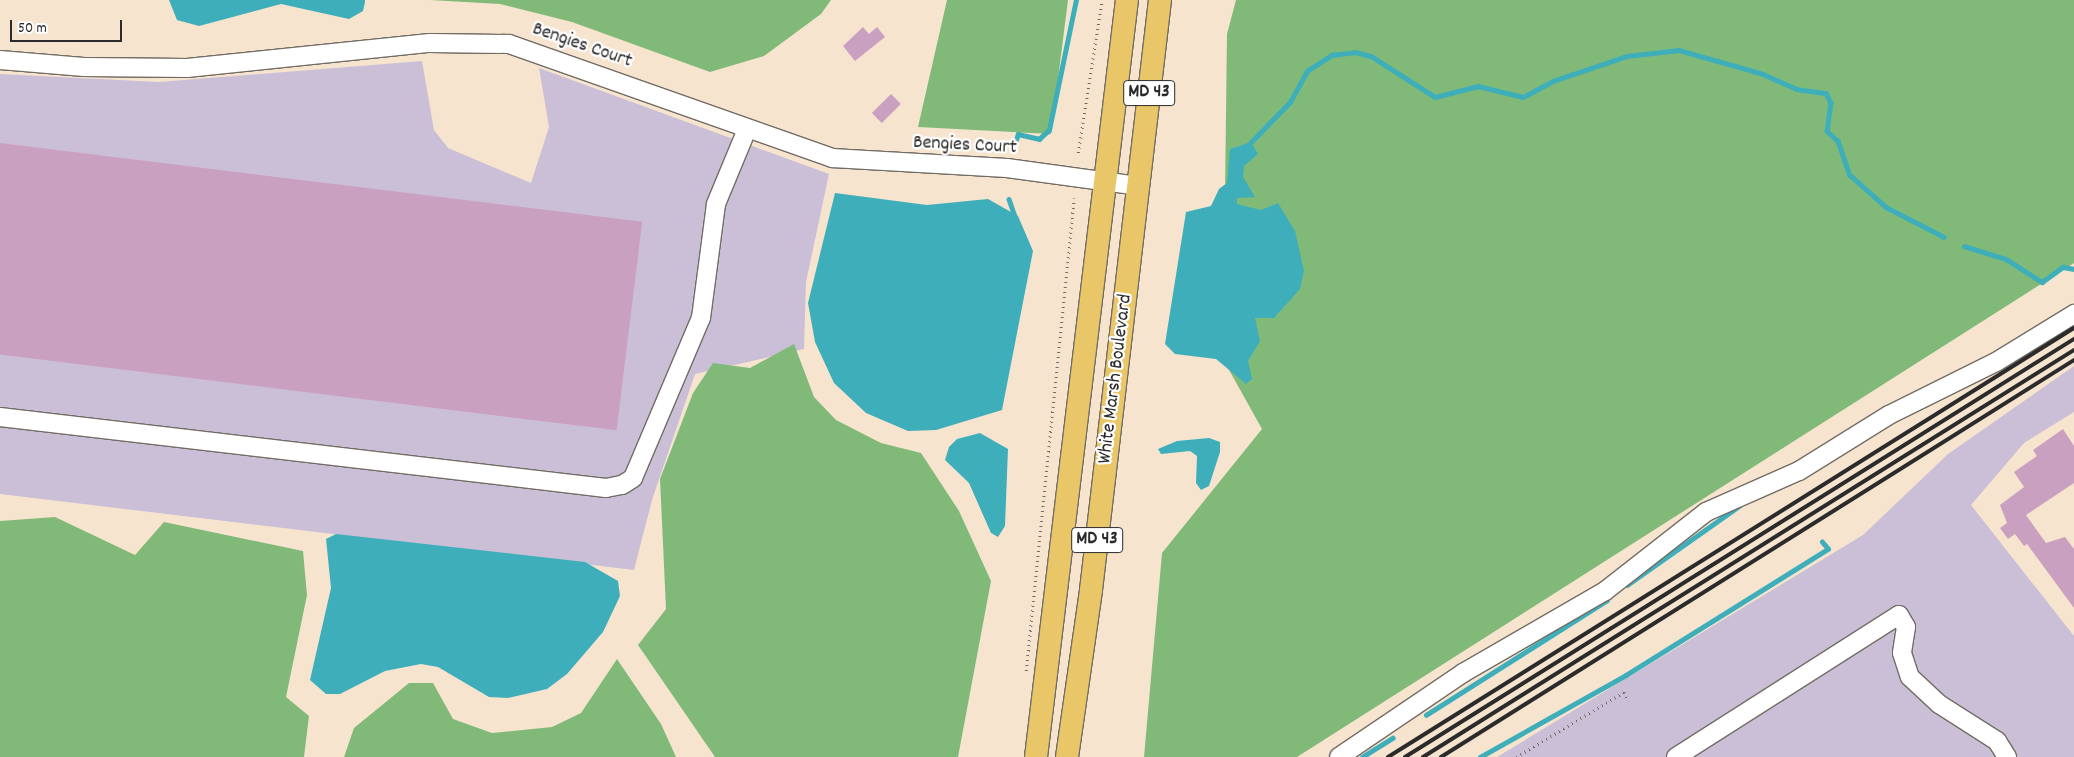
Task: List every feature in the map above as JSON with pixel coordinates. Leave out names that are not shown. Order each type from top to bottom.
[{"type":"main road","name":"White Marsh Boulevard","points":[[1036,757],[1127,0]]},
{"type":"main road","name":"White Marsh Boulevard","points":[[1067,757],[1091,590],[1160,0]]},
{"type":"street","name":"Bengies Court","points":[[0,60],[84,67],[187,68],[484,41],[537,51],[747,129],[846,161],[1007,168],[1138,186]]},
{"type":"street","points":[[0,417],[606,488],[622,485],[633,478],[701,318],[716,204],[747,129]]},
{"type":"street","points":[[1340,757],[1464,674],[1605,591],[1706,512],[1799,471],[1889,416],[1996,362],[2074,314]]},
{"type":"street","points":[[1676,757],[1899,615],[1906,627],[1902,654],[1910,678],[1939,704],[1997,741],[2007,757]]},
{"type":"path","points":[[1078,153],[1102,0]]},
{"type":"path","points":[[1025,682],[1074,198]]},
{"type":"path","points":[[1516,757],[1624,692],[1628,701]]},
{"type":"shaded area","points":[[422,61],[434,130],[448,148],[531,183],[549,127],[539,68],[829,174],[806,282],[804,349],[695,374],[652,500],[634,570],[0,494],[0,74],[159,82]]},
{"type":"shaded area","points":[[2074,366],[2074,412],[2024,443],[1971,505],[2074,636],[2074,757],[1497,757],[1863,535],[1948,454]]},
{"type":"green space","points":[[430,0],[831,0],[821,14],[764,56],[710,72],[572,22],[500,4]]},
{"type":"green space","points":[[947,0],[1068,0],[1051,134],[918,127]]},
{"type":"green space","points":[[1236,0],[2074,0],[2074,263],[1297,757],[1144,757],[1162,553],[1262,429],[1209,334],[1225,195],[1227,34]]},
{"type":"green space","points":[[794,344],[814,397],[836,420],[881,443],[921,453],[959,511],[991,581],[958,757],[715,757],[638,645],[666,609],[660,479],[693,393],[713,363],[750,368]]},
{"type":"green space","points":[[55,517],[135,555],[164,522],[303,551],[307,595],[286,697],[309,716],[304,757],[0,757],[0,521]]},
{"type":"green space","points":[[617,659],[661,724],[676,757],[344,757],[354,728],[409,683],[433,683],[453,719],[492,733],[552,727],[581,713]]},
{"type":"water","points":[[169,0],[365,0],[365,2],[363,11],[349,19],[281,4],[199,26],[177,20]]},
{"type":"water","points":[[1251,142],[1258,154],[1244,166],[1243,177],[1255,197],[1237,198],[1237,204],[1261,210],[1278,203],[1295,231],[1304,271],[1300,289],[1274,318],[1255,318],[1260,341],[1248,361],[1252,379],[1246,384],[1216,359],[1175,354],[1165,344],[1186,212],[1211,206],[1219,189],[1227,183],[1230,149]]},
{"type":"water","points":[[835,193],[927,205],[988,199],[1018,216],[1033,251],[1002,410],[936,430],[908,431],[866,413],[834,383],[815,342],[808,303]]},
{"type":"water","points":[[980,433],[1008,449],[1005,526],[998,537],[991,533],[969,483],[945,460],[949,447],[957,439]]},
{"type":"water","points":[[1209,438],[1220,442],[1220,452],[1209,486],[1201,490],[1196,483],[1197,456],[1190,451],[1161,454],[1158,449],[1177,441]]},
{"type":"water","points":[[336,534],[585,562],[618,581],[620,596],[603,632],[567,674],[547,689],[508,698],[489,697],[438,667],[421,664],[385,671],[340,694],[326,694],[310,680],[331,588],[326,539]]},
{"type":"building","points":[[863,27],[869,34],[877,27],[885,37],[855,61],[843,46]]},
{"type":"building","points":[[891,94],[901,104],[882,123],[872,113]]},
{"type":"building","points":[[0,143],[642,222],[617,430],[0,355]]},
{"type":"building","points":[[2063,429],[2074,446],[2074,483],[2026,515],[2046,543],[2065,537],[2074,549],[2074,608],[2027,544],[2024,546],[2015,534],[2008,539],[2000,528],[2007,523],[2000,505],[2024,487],[2014,472],[2037,456],[2033,450]]},
{"type":"waterway","points":[[1016,140],[1018,134],[1039,139],[1049,130],[1076,0]]},
{"type":"waterway","points":[[1251,142],[1290,102],[1307,71],[1332,55],[1355,52],[1371,56],[1435,97],[1478,86],[1523,97],[1553,81],[1627,56],[1679,50],[1763,74],[1796,89],[1826,93],[1831,103],[1827,131],[1838,141],[1850,175],[1886,207],[1944,237]]},
{"type":"waterway","points":[[1009,199],[1016,219]]},
{"type":"waterway","points":[[1964,246],[2006,259],[2042,282],[2063,267],[2074,269]]},
{"type":"waterway","points":[[1627,585],[1739,506]]},
{"type":"waterway","points":[[1480,757],[1626,675],[1828,549],[1822,542]]},
{"type":"waterway","points":[[1426,715],[1607,600]]},
{"type":"waterway","points":[[1362,757],[1392,738]]},
{"type":"railway","points":[[1388,757],[2074,328]]},
{"type":"railway","points":[[1405,757],[2074,339]]},
{"type":"railway","points":[[1423,757],[2074,350]]},
{"type":"railway","points":[[1441,757],[2074,360]]}]
